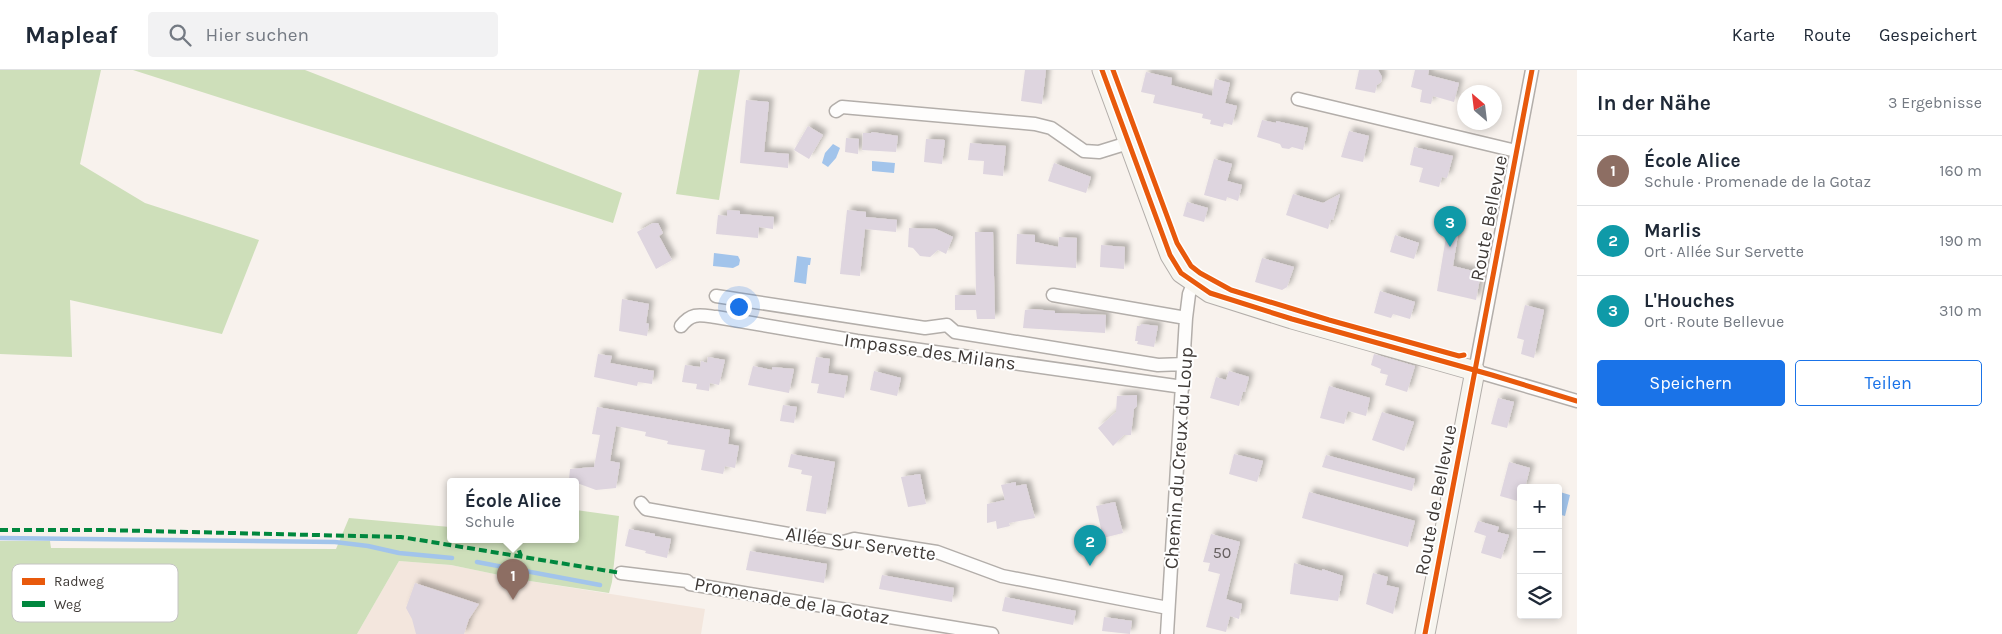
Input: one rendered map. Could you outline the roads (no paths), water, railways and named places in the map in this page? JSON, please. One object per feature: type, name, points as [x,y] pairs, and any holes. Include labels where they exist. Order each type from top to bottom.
[{"type":"street","points":[[1102,70],[1170,254],[1181,274],[1193,284],[1210,293],[1292,320],[1577,401]]},
{"type":"street","name":"Route Bellevue","points":[[1475,371],[1532,70]]},
{"type":"street","points":[[1298,100],[1516,150]]},
{"type":"street","points":[[836,111],[842,107],[1036,124],[1051,128],[1084,150],[1099,152],[1128,143]]},
{"type":"street","name":"Chemin du Creux du Loup","points":[[1167,634],[1186,318],[1189,294],[1193,284]]},
{"type":"street","points":[[1053,295],[1186,318]]},
{"type":"street","points":[[716,296],[926,328],[947,325],[955,332],[1158,365],[1184,364]]},
{"type":"street","name":"Impasse des Milans","points":[[681,326],[688,317],[695,315],[716,317],[867,343],[1183,387]]},
{"type":"street","name":"Route de Bellevue","points":[[1425,634],[1475,371]]},
{"type":"street","name":"Allée Sur Servette","points":[[641,503],[646,509],[840,543],[854,539],[937,552],[1002,576],[1168,608]]},
{"type":"street","name":"Promenade de la Gotaz","points":[[621,573],[687,581],[690,584],[992,634]]},
{"type":"water","points":[[833,144],[840,148],[836,158],[828,167],[822,163],[825,153]]},
{"type":"water","points":[[872,161],[895,163],[894,173],[872,171]]},
{"type":"water","points":[[714,253],[738,256],[740,260],[739,265],[733,268],[713,266]]},
{"type":"water","points":[[797,256],[811,258],[810,265],[808,265],[806,284],[794,282]]},
{"type":"water","points":[[1562,493],[1570,495],[1565,516],[1562,515]]},
{"type":"waterway","points":[[0,538],[335,542],[368,546],[399,553],[452,558]]},
{"type":"waterway","points":[[477,562],[600,585]]},
{"type":"place","name":"L'Houches","points":[[1450,247]]},
{"type":"place","name":"Marlis","points":[[1090,566]]},
{"type":"place","name":"École Alice","points":[[513,600]]}]
